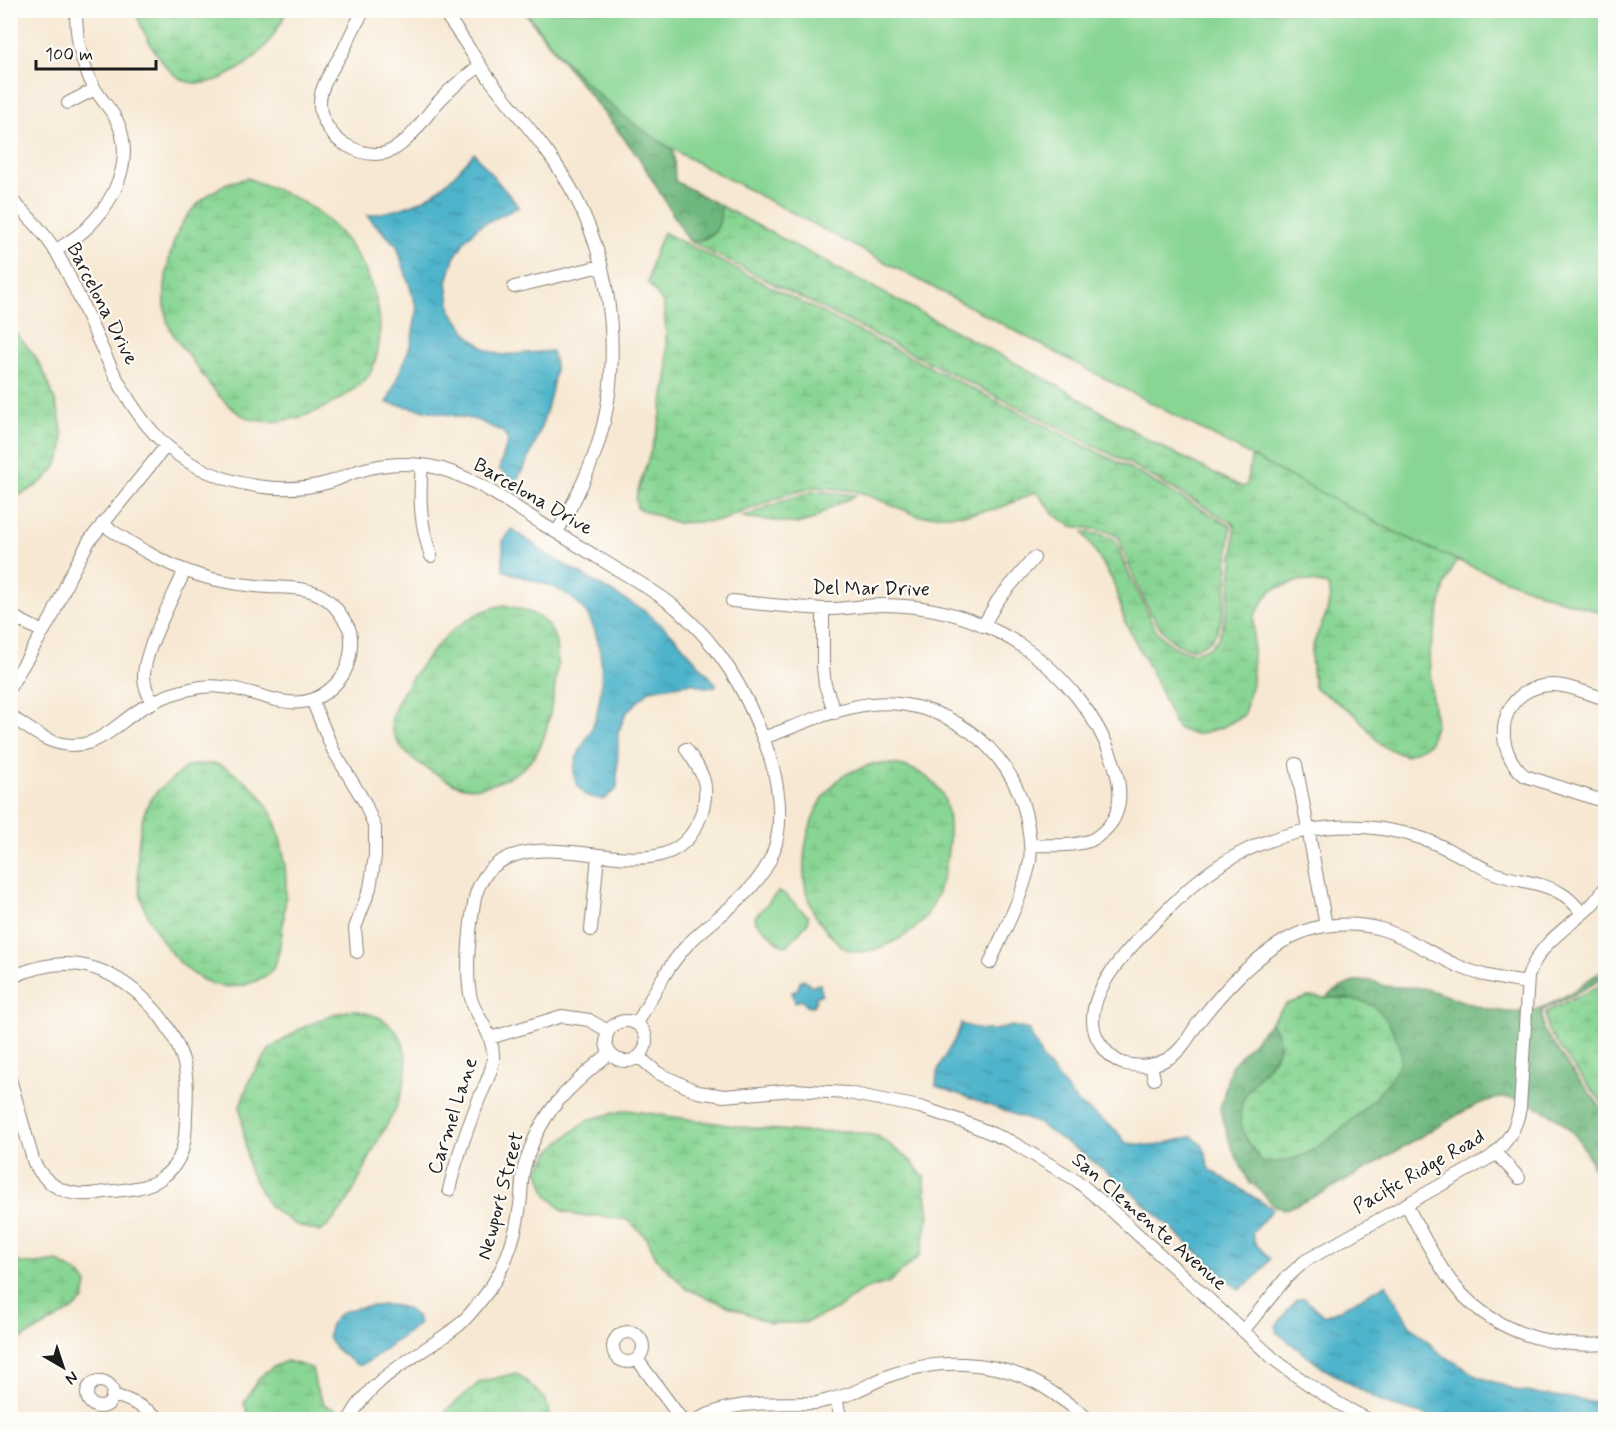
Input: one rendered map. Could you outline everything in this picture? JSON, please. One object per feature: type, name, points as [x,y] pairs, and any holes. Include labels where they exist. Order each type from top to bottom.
[{"type":"street","points":[[55,251],[82,232],[94,220],[117,186],[123,168],[125,150],[120,126],[95,89],[80,48],[76,31],[76,10]]},
{"type":"street","points":[[365,10],[357,20],[345,47],[323,84],[319,108],[322,119],[332,134],[356,152],[373,154],[387,152],[400,145],[442,97],[480,66]]},
{"type":"street","points":[[442,10],[480,66],[538,138],[558,168],[575,196],[588,225],[601,266],[608,302],[612,355],[609,390],[603,425],[590,467],[557,532]]},
{"type":"street","points":[[68,103],[95,89]]},
{"type":"street","name":"Barcelona Drive","points":[[10,199],[30,218],[55,251],[135,412],[166,446],[189,463],[242,484],[287,489],[331,482],[358,471],[382,466],[402,464],[432,466],[464,478],[642,584],[675,607],[716,649],[751,705],[763,738],[775,779],[778,835],[760,878],[741,899],[689,944],[667,969],[637,1024]]},
{"type":"street","points":[[514,288],[601,266]]},
{"type":"street","points":[[10,687],[43,632],[89,541],[166,446]]},
{"type":"street","points":[[422,465],[420,507],[424,535],[431,556]]},
{"type":"street","points":[[10,716],[51,741],[79,744],[105,737],[132,715],[176,693],[204,686],[250,691],[293,704],[322,696],[343,676],[351,644],[350,631],[329,600],[304,588],[228,582],[185,570],[137,548],[102,524]]},
{"type":"street","points":[[983,626],[998,600],[1034,558]]},
{"type":"street","points":[[152,703],[144,675],[147,656],[185,570]]},
{"type":"street","name":"Del Mar Drive","points":[[732,601],[823,609],[880,605],[938,610],[1000,633],[1040,660],[1077,697],[1100,730],[1118,777],[1121,795],[1119,810],[1113,822],[1091,841],[1071,845],[1030,845]]},
{"type":"street","points":[[823,609],[825,685],[835,713]]},
{"type":"street","points":[[10,615],[43,632]]},
{"type":"street","points":[[1605,699],[1563,686],[1537,687],[1516,701],[1509,711],[1503,735],[1509,758],[1525,776],[1605,802]]},
{"type":"street","points":[[312,700],[333,750],[365,803],[375,828],[375,856],[370,888],[355,928],[357,952]]},
{"type":"street","points":[[763,738],[835,713],[870,704],[892,704],[915,706],[961,724],[999,757],[1014,782],[1024,806],[1030,833],[1030,860],[1021,892],[990,963]]},
{"type":"street","name":"Carmel Lane","points":[[449,1190],[456,1160],[493,1061],[488,1030],[473,1003],[469,989],[468,966],[475,896],[482,882],[491,868],[514,854],[536,849],[645,859],[672,852],[684,843],[696,828],[706,798],[706,783],[700,768],[686,749]]},
{"type":"street","points":[[1296,764],[1326,926]]},
{"type":"street","points":[[1527,983],[1484,976],[1456,965],[1402,936],[1375,927],[1360,924],[1326,926],[1306,930],[1275,946],[1225,990],[1171,1057],[1151,1065],[1140,1066],[1119,1062],[1098,1040],[1092,1024],[1093,1008],[1099,992],[1127,952],[1197,881],[1239,853],[1287,834],[1350,826],[1392,830],[1419,837],[1438,844],[1499,875],[1550,888],[1563,894],[1582,913]]},
{"type":"street","points":[[591,930],[598,855]]},
{"type":"street","name":"Pacific Ridge Road","points":[[1243,1331],[1286,1278],[1305,1261],[1491,1157],[1511,1136],[1518,1116],[1527,983],[1531,968],[1543,948],[1594,904],[1605,886]]},
{"type":"street","points":[[10,978],[32,968],[60,964],[84,966],[114,976],[156,1010],[171,1031],[183,1062],[187,1081],[184,1149],[177,1162],[160,1179],[150,1184],[82,1196],[62,1191],[45,1179],[34,1163],[10,1079]]},
{"type":"street","points":[[490,1038],[562,1016],[589,1020],[608,1031]]},
{"type":"street","points":[[624,1021],[637,1024],[646,1038],[644,1051],[639,1057],[621,1061],[610,1053],[606,1045],[608,1031],[624,1021]]},
{"type":"street","name":"Newport Street","points":[[349,1419],[357,1404],[385,1377],[459,1324],[488,1291],[500,1273],[516,1229],[524,1171],[530,1149],[547,1114],[564,1094],[610,1053]]},
{"type":"street","name":"San Clemente Avenue","points":[[639,1057],[658,1073],[698,1092],[724,1096],[794,1090],[848,1093],[921,1107],[1010,1141],[1076,1180],[1302,1382],[1333,1401],[1370,1419]]},
{"type":"street","points":[[1151,1065],[1154,1079]]},
{"type":"street","points":[[1496,1153],[1519,1178]]},
{"type":"street","points":[[1406,1204],[1449,1279],[1465,1298],[1492,1319],[1525,1335],[1557,1343],[1605,1344]]},
{"type":"street","points":[[637,1359],[682,1419]]},
{"type":"street","points":[[696,1419],[737,1404],[817,1403],[851,1393],[906,1370],[944,1364],[970,1364],[1004,1371],[1031,1380],[1090,1419]]},
{"type":"street","points":[[112,1395],[146,1408],[161,1419]]},
{"type":"street","points":[[836,1398],[841,1419]]},
{"type":"green space","points":[[137,10],[287,11],[270,41],[254,58],[222,78],[198,83],[176,76],[164,64],[143,30],[136,14]]},
{"type":"green space","points":[[523,11],[552,11],[667,118],[674,157],[675,181],[721,206],[718,230],[698,241],[689,241],[638,156]]},
{"type":"green space","points":[[526,11],[1605,11],[1605,614],[1498,577],[1395,532],[681,154],[636,125],[595,92],[559,54]]},
{"type":"green space","points":[[247,178],[309,206],[340,233],[361,262],[375,296],[379,314],[378,350],[374,366],[367,378],[349,393],[327,406],[290,420],[251,419],[236,411],[209,384],[176,339],[167,317],[165,288],[167,273],[174,243],[185,219],[197,205],[217,189],[228,183]]},
{"type":"green space","points":[[721,206],[1064,389],[1150,441],[1242,487],[1247,485],[1254,440],[1460,553],[1445,585],[1429,656],[1436,723],[1429,744],[1405,756],[1382,746],[1355,714],[1314,687],[1312,649],[1329,603],[1328,585],[1302,580],[1271,590],[1254,616],[1252,683],[1244,715],[1223,727],[1195,735],[1177,728],[1125,622],[1113,581],[1083,532],[1105,535],[1117,541],[1125,565],[1156,630],[1175,647],[1193,652],[1212,645],[1222,628],[1231,583],[1234,524],[1130,464],[691,242],[706,238],[715,232],[720,221]]},
{"type":"green space","points":[[663,232],[1129,468],[1231,526],[1225,602],[1216,633],[1210,641],[1201,646],[1187,648],[1174,642],[1152,615],[1123,551],[1120,538],[1106,531],[1071,526],[1054,514],[1036,492],[1000,508],[969,514],[919,516],[857,491],[815,487],[789,494],[720,521],[677,523],[637,508],[636,497],[659,425],[668,372],[664,304],[648,283],[652,261]]},
{"type":"green space","points":[[10,327],[34,355],[45,375],[59,415],[63,441],[60,460],[50,475],[27,491],[11,498]]},
{"type":"green space","points":[[815,491],[857,495],[833,506],[814,519],[797,524],[743,517],[790,498]]},
{"type":"green space","points":[[504,605],[526,611],[545,622],[549,627],[557,649],[554,691],[544,737],[537,752],[527,765],[510,777],[490,785],[469,788],[449,781],[407,754],[394,736],[392,718],[404,690],[425,660],[447,635],[478,614]]},
{"type":"green space","points":[[217,764],[233,772],[260,796],[274,819],[284,857],[286,893],[278,956],[270,972],[245,985],[226,986],[208,982],[192,973],[177,960],[154,927],[145,909],[139,886],[140,829],[147,806],[161,788],[187,767]]},
{"type":"green space","points":[[872,764],[893,764],[905,767],[918,772],[940,790],[947,810],[949,844],[942,882],[928,914],[919,925],[905,936],[885,946],[858,952],[842,947],[816,916],[806,890],[804,855],[813,818],[831,787],[846,774]]},
{"type":"green space","points":[[778,892],[783,893],[808,916],[808,922],[787,946],[782,945],[756,922],[755,917]]},
{"type":"green space","points":[[1605,968],[1605,975],[1595,983],[1542,1012],[1543,1029],[1568,1066],[1605,1112],[1605,1191],[1582,1145],[1564,1124],[1536,1106],[1504,1098],[1486,1101],[1470,1108],[1341,1183],[1283,1210],[1274,1206],[1254,1184],[1250,1184],[1231,1146],[1220,1109],[1231,1066],[1271,1022],[1279,1038],[1278,1051],[1263,1072],[1243,1130],[1248,1142],[1263,1163],[1305,1155],[1360,1112],[1391,1078],[1347,998],[1326,998],[1336,990],[1353,982],[1366,980],[1385,986],[1427,989],[1491,1009],[1530,1011],[1550,1004]]},
{"type":"green space","points":[[1605,980],[1605,1106],[1571,1064],[1547,1029],[1546,1012],[1597,987]]},
{"type":"green space","points":[[1309,997],[1354,1000],[1370,1004],[1380,1012],[1392,1030],[1401,1056],[1389,1081],[1344,1127],[1314,1149],[1298,1157],[1263,1163],[1249,1144],[1243,1131],[1240,1115],[1243,1101],[1249,1089],[1273,1060],[1278,1050],[1279,1039],[1271,1022],[1286,1004]]},
{"type":"green space","points":[[354,1010],[380,1018],[398,1035],[406,1056],[405,1080],[396,1109],[352,1194],[338,1215],[320,1232],[294,1224],[269,1206],[249,1170],[240,1106],[250,1078],[270,1049],[300,1029],[333,1014]]},
{"type":"green space","points":[[627,1110],[742,1127],[803,1132],[848,1131],[878,1136],[910,1160],[924,1177],[929,1216],[920,1255],[890,1282],[863,1290],[837,1309],[805,1323],[770,1323],[687,1289],[657,1259],[647,1238],[628,1220],[580,1216],[563,1211],[547,1195],[538,1169],[554,1147],[587,1120]]},
{"type":"green space","points":[[11,1258],[27,1264],[57,1261],[79,1274],[87,1284],[84,1300],[71,1311],[11,1345]]},
{"type":"green space","points":[[287,1361],[312,1368],[316,1388],[325,1405],[356,1419],[249,1419],[244,1403],[256,1382],[265,1372]]},
{"type":"green space","points":[[516,1373],[544,1398],[551,1419],[433,1419],[480,1382]]},
{"type":"water","points":[[474,153],[519,207],[479,226],[466,239],[454,258],[447,282],[451,311],[469,336],[487,350],[501,355],[552,351],[555,365],[550,397],[541,428],[522,472],[515,482],[499,469],[508,441],[503,432],[477,420],[387,403],[411,344],[417,309],[397,246],[367,216],[405,207],[433,194]]},
{"type":"water","points":[[512,529],[551,557],[645,611],[674,636],[717,685],[703,687],[692,683],[650,690],[626,713],[618,733],[617,789],[603,800],[585,795],[574,777],[576,759],[597,713],[601,677],[598,641],[584,610],[572,598],[556,589],[503,570],[503,540]]},
{"type":"water","points":[[804,979],[812,986],[820,984],[822,994],[815,997],[813,1006],[808,1007],[801,1000],[795,1002],[792,992],[797,990],[801,980]]},
{"type":"water","points":[[961,1024],[981,1030],[1012,1026],[1029,1030],[1042,1058],[1076,1101],[1116,1130],[1126,1143],[1156,1146],[1192,1136],[1203,1146],[1210,1170],[1273,1209],[1252,1233],[1255,1243],[1270,1259],[1260,1273],[1239,1290],[1127,1188],[1086,1156],[1037,1123],[936,1086],[942,1060],[955,1040]]},
{"type":"water","points":[[1386,1284],[1409,1324],[1441,1354],[1479,1377],[1519,1391],[1597,1402],[1602,1406],[1604,1413],[1566,1420],[1440,1419],[1386,1404],[1323,1368],[1276,1332],[1276,1326],[1296,1300],[1304,1298],[1324,1316]]},
{"type":"water","points":[[383,1305],[405,1308],[417,1318],[419,1324],[369,1361],[357,1365],[340,1353],[330,1341],[328,1334],[332,1323],[337,1316],[350,1309]]}]
